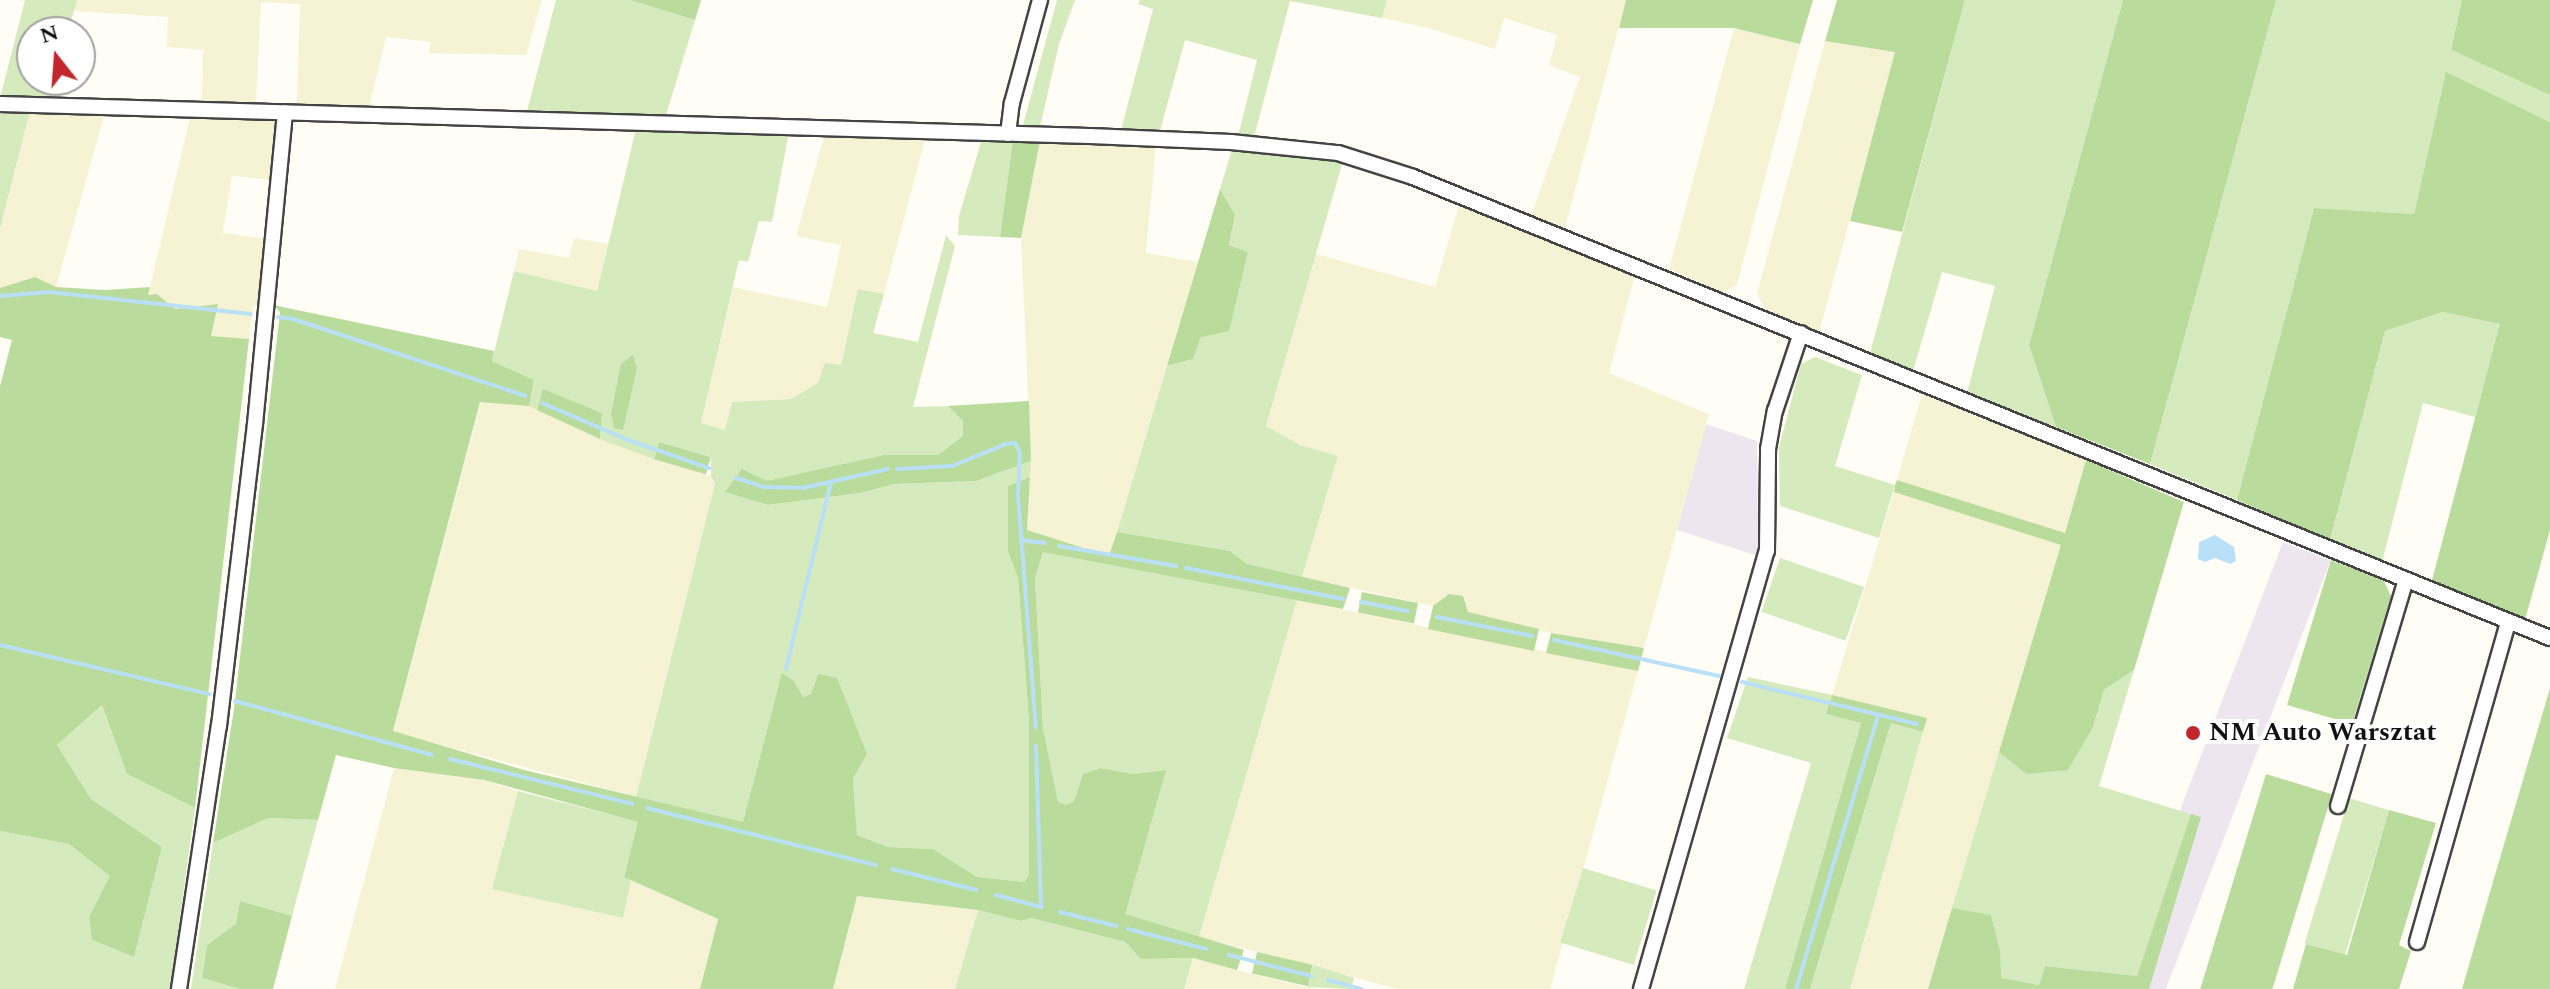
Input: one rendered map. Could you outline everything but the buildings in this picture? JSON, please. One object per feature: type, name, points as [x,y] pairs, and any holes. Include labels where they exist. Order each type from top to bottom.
[{"type":"street","points":[[1008,134],[1012,103],[1040,0]]},
{"type":"street","points":[[0,104],[1231,142],[1338,153],[1413,177],[2550,638]]},
{"type":"street","points":[[179,989],[221,710],[255,424],[285,112]]},
{"type":"street","points":[[1641,989],[1767,551],[1768,449],[1775,411],[1801,333]]},
{"type":"street","points":[[2338,806],[2406,580]]},
{"type":"street","points":[[2417,942],[2508,622]]},
{"type":"shaded area","points":[[77,0],[542,0],[526,55],[429,53],[431,42],[386,37],[369,107],[297,104],[300,4],[261,2],[256,102],[202,101],[203,50],[167,47],[168,17],[74,11]]},
{"type":"shaded area","points":[[1387,0],[1626,0],[1564,231],[1530,219],[1580,77],[1549,65],[1557,35],[1504,18],[1495,49],[1428,28],[1382,18]]},
{"type":"shaded area","points":[[1734,28],[1800,44],[1737,285],[1723,292],[1669,269]]},
{"type":"shaded area","points":[[1825,41],[1896,52],[1819,332],[1765,309],[1757,294]]},
{"type":"shaded area","points":[[29,114],[104,116],[56,287],[35,277],[0,288],[0,229]]},
{"type":"shaded area","points":[[279,117],[273,180],[232,176],[223,233],[267,239],[261,304],[253,306],[249,339],[210,336],[217,304],[175,309],[157,294],[148,295],[190,118]]},
{"type":"shaded area","points":[[825,133],[926,136],[884,294],[858,289],[841,365],[818,383],[791,399],[732,402],[725,430],[701,423],[733,287],[827,307],[841,245],[796,236]]},
{"type":"shaded area","points":[[1040,141],[1156,146],[1146,253],[1198,262],[1110,556],[1027,530],[1031,461],[1021,238]]},
{"type":"shaded area","points":[[1460,202],[1635,275],[1609,373],[1709,414],[1644,648],[1551,633],[1467,612],[1449,594],[1433,606],[1302,577],[1338,456],[1300,445],[1266,426],[1316,254],[1435,287]]},
{"type":"shaded area","points":[[574,238],[608,244],[597,291],[514,271],[519,249],[569,258]]},
{"type":"shaded area","points":[[1922,394],[2086,460],[2065,533],[1897,480]]},
{"type":"shaded area","points":[[481,402],[529,406],[610,443],[711,476],[715,484],[636,797],[393,732]]},
{"type":"shaded area","points":[[1706,424],[1757,441],[1758,556],[1677,530]]},
{"type":"shaded area","points":[[1894,492],[2062,545],[1928,989],[1850,989],[1927,718],[1832,695]]},
{"type":"shaded area","points":[[2283,542],[2331,560],[2166,989],[2144,989],[2116,978]]},
{"type":"shaded area","points":[[1297,600],[1638,671],[1550,989],[1398,989],[1199,937]]},
{"type":"shaded area","points":[[394,768],[484,780],[518,791],[493,889],[622,918],[631,880],[718,919],[700,989],[335,989]]},
{"type":"shaded area","points":[[857,896],[978,910],[955,989],[833,989]]},
{"type":"shaded area","points":[[1193,958],[1280,981],[1316,989],[1184,989]]},
{"type":"green space","points":[[25,0],[77,0],[72,16],[21,16]]},
{"type":"green space","points":[[556,0],[630,0],[695,20],[666,115],[527,111]]},
{"type":"green space","points":[[630,0],[701,0],[695,20]]},
{"type":"green space","points":[[1057,0],[1075,0],[1059,44],[1040,127],[1023,125]]},
{"type":"green space","points":[[1140,0],[1387,0],[1382,18],[1290,1],[1254,137],[1238,136],[1257,60],[1185,40],[1160,131],[1121,130],[1153,9],[1138,4]]},
{"type":"green space","points":[[1626,0],[1813,0],[1800,44],[1734,28],[1619,28]]},
{"type":"green space","points":[[1837,0],[1965,0],[1902,232],[1850,221],[1895,52],[1825,41]]},
{"type":"green space","points":[[1965,0],[2123,0],[2029,345],[2056,427],[1967,393],[1995,286],[1942,272],[1913,371],[1869,357]]},
{"type":"green space","points":[[2123,0],[2276,0],[2150,464],[2056,427],[2029,345]]},
{"type":"green space","points":[[2276,0],[2462,0],[2451,50],[2550,95],[2550,122],[2446,73],[2414,214],[2314,208],[2237,500],[2150,464]]},
{"type":"green space","points":[[2462,0],[2550,0],[2550,95],[2451,50]]},
{"type":"green space","points":[[16,35],[16,96],[51,96],[50,100],[0,98]]},
{"type":"green space","points":[[2446,72],[2550,122],[2550,530],[2525,620],[2432,580],[2500,324],[2443,312],[2385,331],[2330,540],[2237,500],[2314,208],[2414,214]]},
{"type":"green space","points":[[0,113],[29,114],[0,229]]},
{"type":"green space","points":[[636,129],[789,132],[772,222],[759,221],[748,262],[739,260],[701,423],[725,430],[732,402],[791,399],[818,383],[825,363],[841,365],[858,289],[884,294],[873,333],[918,342],[946,235],[955,246],[913,407],[948,406],[963,421],[963,436],[938,455],[884,455],[726,492],[768,505],[860,493],[894,484],[976,481],[1031,461],[1030,477],[1008,486],[1008,552],[1018,578],[1029,721],[1029,875],[1024,882],[977,877],[933,849],[888,847],[857,835],[853,778],[818,674],[811,694],[803,697],[794,681],[782,674],[743,823],[636,797],[715,484],[711,476],[711,457],[659,442],[654,459],[600,439],[602,413],[543,390],[537,410],[529,406],[534,380],[492,361],[514,271],[597,291]]},
{"type":"green space","points":[[982,139],[1013,140],[1000,237],[958,235],[959,216]]},
{"type":"green space","points":[[1013,140],[1040,141],[1021,238],[1000,237]]},
{"type":"green space","points":[[1232,149],[1302,154],[1343,161],[1266,426],[1300,445],[1338,456],[1302,577],[1247,564],[1230,551],[1117,532],[1167,366],[1193,359],[1201,337],[1248,252],[1229,245],[1235,215],[1220,189]]},
{"type":"green space","points":[[1220,189],[1235,215],[1229,245],[1248,252],[1229,331],[1201,337],[1193,359],[1167,366]]},
{"type":"green space","points":[[35,277],[56,287],[105,290],[150,287],[148,295],[157,294],[175,309],[218,304],[211,336],[249,339],[195,808],[127,774],[102,705],[57,745],[91,799],[162,847],[134,957],[92,940],[89,917],[110,876],[69,844],[0,831],[0,386],[12,340],[0,337],[0,288]]},
{"type":"green space","points":[[273,305],[494,351],[492,361],[534,380],[529,406],[480,402],[393,731],[524,770],[743,822],[782,673],[794,681],[803,697],[811,694],[818,674],[837,678],[867,754],[853,778],[857,835],[888,847],[933,849],[977,877],[1024,882],[1029,875],[1029,721],[1018,578],[1008,552],[1008,486],[1030,477],[1027,530],[1109,556],[1117,532],[1230,551],[1247,564],[1350,588],[1343,609],[1043,552],[1035,578],[1043,728],[1058,802],[1066,805],[1074,801],[1083,774],[1101,768],[1133,774],[1166,770],[1125,914],[1244,950],[1237,970],[1193,958],[1141,959],[1125,942],[1031,918],[1021,921],[978,910],[857,896],[833,989],[700,989],[718,919],[624,877],[638,822],[484,780],[394,768],[336,755],[318,820],[268,818],[213,843],[234,709],[280,312]]},
{"type":"green space","points":[[2443,312],[2501,324],[2475,417],[2423,403],[2382,562],[2330,540],[2385,331]]},
{"type":"green space","points":[[633,355],[637,368],[623,430],[614,428],[611,414],[621,364]]},
{"type":"green space","points":[[1815,357],[1862,375],[1835,466],[1895,485],[1879,538],[1780,506],[1779,447],[1801,364]]},
{"type":"green space","points":[[543,389],[602,413],[600,439],[537,410]]},
{"type":"green space","points":[[1029,401],[1031,461],[976,481],[894,484],[860,493],[768,505],[725,492],[742,469],[767,481],[884,455],[938,455],[963,436],[963,421],[948,406]]},
{"type":"green space","points":[[659,442],[711,457],[706,474],[654,459]]},
{"type":"green space","points":[[2086,460],[2184,502],[2134,670],[2104,690],[2093,727],[2068,770],[2026,774],[1999,752],[2061,545],[1894,492],[1895,485],[1897,480],[2065,533]]},
{"type":"green space","points":[[1043,551],[1297,600],[1199,937],[1124,914],[1165,770],[1133,774],[1101,768],[1083,775],[1074,801],[1066,806],[1058,803],[1043,728],[1035,578]]},
{"type":"green space","points":[[1780,558],[1864,587],[1846,641],[1761,612]]},
{"type":"green space","points":[[2331,560],[2384,581],[2391,596],[2352,724],[2287,705]]},
{"type":"green space","points":[[1362,592],[1418,603],[1414,623],[1358,613]]},
{"type":"green space","points":[[1449,594],[1463,596],[1468,612],[1539,629],[1534,651],[1428,629],[1433,606]]},
{"type":"green space","points":[[1551,633],[1644,648],[1638,671],[1546,653]]},
{"type":"green space","points":[[2134,670],[2099,786],[2191,814],[2137,976],[2045,966],[2039,985],[2000,978],[2000,950],[1991,916],[1952,908],[1999,752],[2026,774],[2093,727],[2104,690]]},
{"type":"green space","points":[[1748,677],[1832,695],[1827,714],[1861,723],[1785,989],[1744,989],[1811,763],[1727,738]]},
{"type":"green space","points":[[2550,688],[2550,989],[2462,989],[2490,892]]},
{"type":"green space","points":[[1832,695],[1927,718],[1923,732],[1891,723],[1810,989],[1785,989],[1861,723],[1826,714]]},
{"type":"green space","points":[[102,705],[127,774],[195,808],[170,989],[0,989],[0,831],[69,844],[111,876],[89,917],[92,940],[134,957],[162,847],[91,799],[57,745]]},
{"type":"green space","points":[[1891,723],[1923,732],[1850,989],[1810,989]]},
{"type":"green space","points":[[2266,774],[2332,794],[2272,989],[2200,989]]},
{"type":"green space","points":[[518,791],[639,822],[624,876],[631,880],[623,918],[492,889]]},
{"type":"green space","points":[[2349,798],[2389,810],[2345,956],[2305,943]]},
{"type":"green space","points":[[2389,810],[2436,823],[2399,945],[2411,951],[2399,989],[2293,989],[2306,944],[2347,955]]},
{"type":"green space","points":[[2191,814],[2201,817],[2149,989],[1928,989],[1952,908],[1991,915],[2000,950],[2001,978],[2039,985],[2045,966],[2137,976]]},
{"type":"green space","points":[[268,818],[318,820],[292,916],[240,901],[237,924],[207,945],[202,978],[240,989],[191,989],[213,843]]},
{"type":"green space","points":[[1583,868],[1657,891],[1634,965],[1560,943]]},
{"type":"green space","points":[[240,901],[292,916],[273,989],[240,989],[202,978],[207,945],[236,924]]},
{"type":"green space","points":[[978,910],[1021,921],[1031,918],[1125,942],[1141,959],[1193,958],[1184,989],[955,989]]},
{"type":"green space","points":[[1257,952],[1313,965],[1308,986],[1252,973]]},
{"type":"green space","points":[[1313,965],[1354,978],[1351,989],[1307,987]]},
{"type":"water","points":[[2215,535],[2234,547],[2236,561],[2230,564],[2215,558],[2205,562],[2198,559],[2199,542]]},
{"type":"waterway","points":[[0,296],[49,292],[251,314]]},
{"type":"waterway","points":[[278,317],[293,319],[526,396]]},
{"type":"waterway","points":[[542,403],[628,440],[709,468]]},
{"type":"waterway","points":[[897,469],[952,466],[1015,443],[1020,453],[1018,495],[1036,727]]},
{"type":"waterway","points":[[736,478],[764,487],[803,488],[888,469]]},
{"type":"waterway","points":[[786,669],[831,481]]},
{"type":"waterway","points":[[1021,540],[1045,543]]},
{"type":"waterway","points":[[1059,546],[1176,566]]},
{"type":"waterway","points":[[1186,568],[1343,599]]},
{"type":"waterway","points":[[1361,602],[1407,611]]},
{"type":"waterway","points":[[1437,617],[1532,636]]},
{"type":"waterway","points":[[1554,640],[1719,676]]},
{"type":"waterway","points":[[0,645],[209,694]]},
{"type":"waterway","points":[[1742,682],[1917,724]]},
{"type":"waterway","points":[[235,701],[432,755]]},
{"type":"waterway","points":[[1796,989],[1878,715]]},
{"type":"waterway","points":[[996,895],[1041,907],[1036,746]]},
{"type":"waterway","points":[[450,759],[633,804]]},
{"type":"waterway","points":[[647,808],[876,865]]},
{"type":"waterway","points":[[892,869],[976,890]]},
{"type":"waterway","points":[[1060,912],[1116,926]]},
{"type":"waterway","points":[[1128,929],[1206,949]]},
{"type":"waterway","points":[[1229,955],[1311,976]]},
{"type":"waterway","points":[[1328,980],[1362,989]]},
{"type":"place","name":"NM Auto Warsztat","points":[[2193,733]]}]
